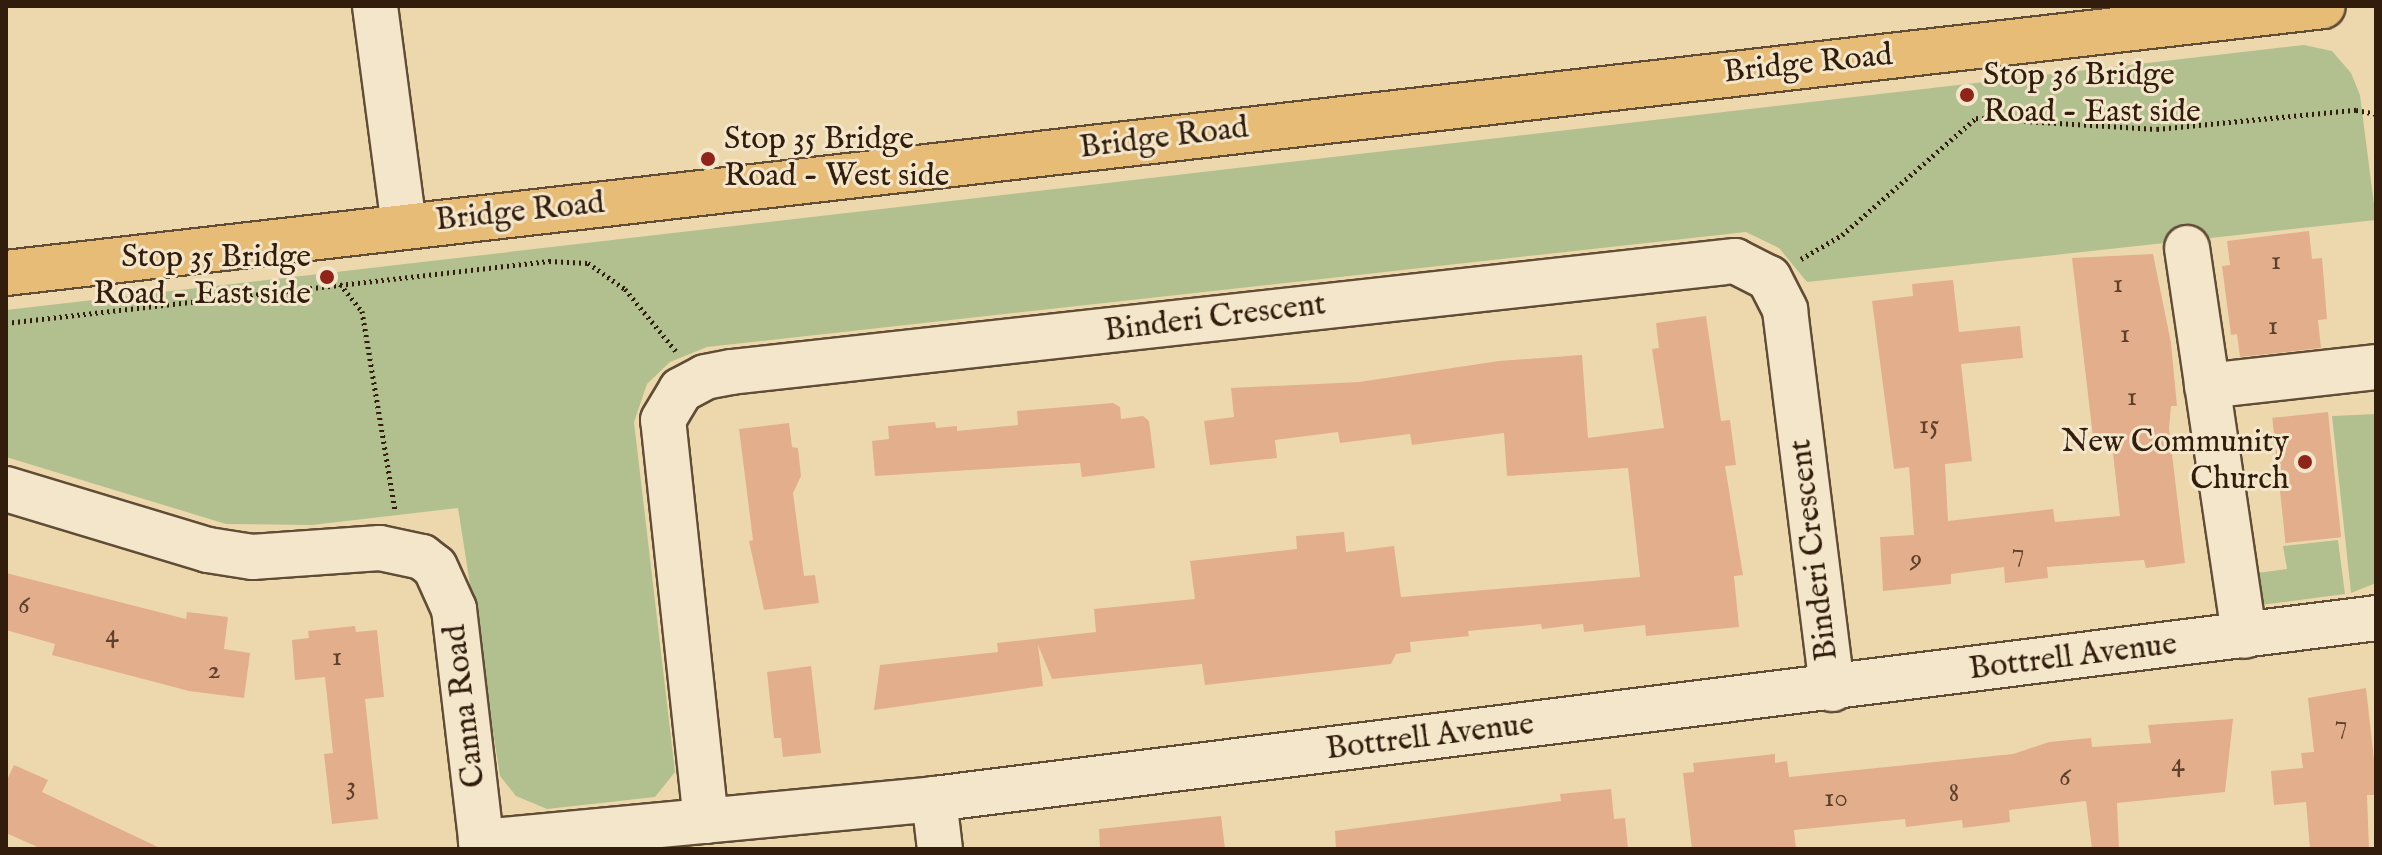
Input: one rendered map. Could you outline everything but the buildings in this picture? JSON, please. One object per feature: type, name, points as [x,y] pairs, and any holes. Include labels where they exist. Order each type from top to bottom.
[{"type":"main road","name":"Bridge Road","points":[[6,273],[2167,15],[2323,6]]},
{"type":"street","points":[[375,6],[404,225]]},
{"type":"street","points":[[2187,248],[2244,636]]},
{"type":"street","name":"Binderi Crescent","points":[[698,380],[1715,260],[1735,261],[1769,278],[1785,310],[1832,689]]},
{"type":"street","points":[[2207,386],[2376,367]]},
{"type":"street","points":[[698,380],[667,409],[663,447],[706,821]]},
{"type":"street","points":[[6,489],[208,550],[252,557],[353,547],[418,559]]},
{"type":"street","name":"Canna Road","points":[[418,559],[454,609],[482,846]]},
{"type":"street","name":"Bottrell Avenue","points":[[482,846],[934,799],[1832,689],[2376,618]]},
{"type":"street","points":[[934,799],[940,849]]},
{"type":"path","points":[[1769,278],[1842,235],[1976,118],[2157,129],[2356,110],[2376,114]]},
{"type":"path","points":[[6,323],[549,261],[588,263],[625,289],[698,380]]},
{"type":"path","points":[[340,284],[362,311],[418,559]]},
{"type":"green space","points":[[2304,45],[2332,51],[2351,73],[2360,95],[2376,220],[1807,282],[1779,248],[1746,232],[707,347],[670,362],[647,384],[634,422],[675,772],[655,797],[547,809],[516,796],[500,776],[458,508],[312,525],[226,524],[6,457],[6,310]]},
{"type":"green space","points":[[2376,414],[2376,583],[2351,593],[2332,416]]},
{"type":"green space","points":[[2338,540],[2345,594],[2260,605],[2257,573],[2287,569],[2283,546]]},
{"type":"place","name":"Stop 36 Bridge Road - East side","points":[[1967,95]]},
{"type":"place","name":"Stop 35 Bridge Road - West side","points":[[708,159]]},
{"type":"place","name":"Stop 35 Bridge Road - East side","points":[[327,277]]},
{"type":"place","name":"New Community Church","points":[[2305,462]]}]
